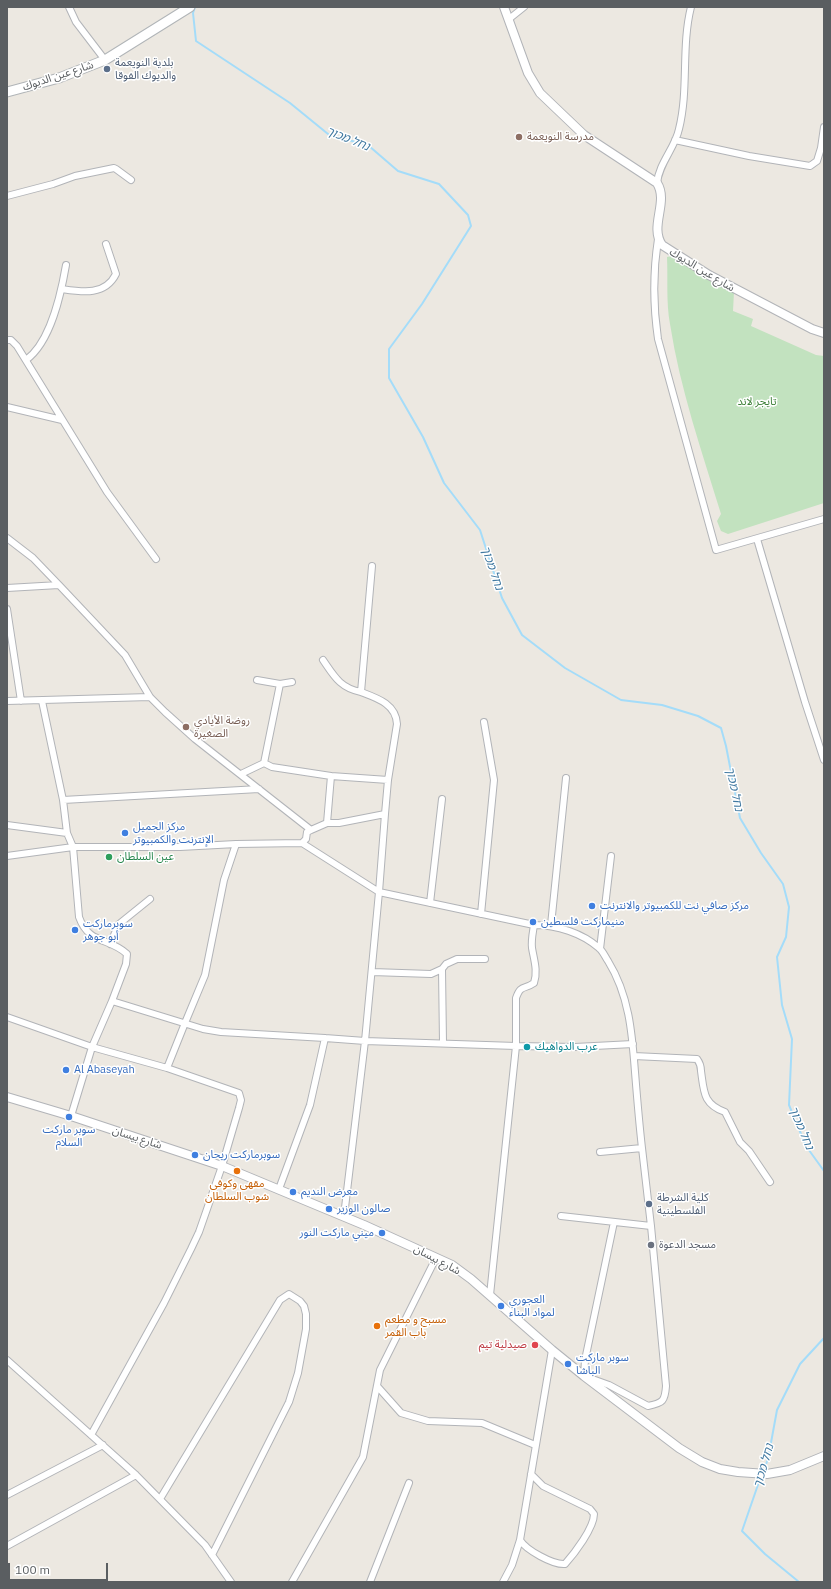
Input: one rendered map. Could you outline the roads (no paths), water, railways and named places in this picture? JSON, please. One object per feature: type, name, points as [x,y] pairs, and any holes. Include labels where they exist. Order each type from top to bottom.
[{"type":"main road","name":"شارع عين الديوك","points":[[7,92],[80,71],[105,60],[190,7]]},
{"type":"street","points":[[69,7],[76,22],[105,60]]},
{"type":"street","points":[[504,7],[528,73],[547,102],[584,135],[657,183],[661,191],[655,260],[654,310],[658,339],[716,550],[824,519]]},
{"type":"street","points":[[509,19],[524,7]]},
{"type":"street","points":[[657,183],[660,170],[679,131],[686,79],[687,32],[691,7]]},
{"type":"street","points":[[675,140],[749,156],[810,166],[817,161],[821,148],[824,127]]},
{"type":"street","points":[[7,196],[58,183],[75,176],[114,168],[131,180]]},
{"type":"street","name":"شارع عين الديوك","points":[[658,239],[662,245],[709,275],[812,329],[824,333]]},
{"type":"street","points":[[62,289],[84,292],[92,291],[106,287],[110,283],[116,274],[106,244]]},
{"type":"street","points":[[26,360],[32,356],[53,318],[62,289],[66,265]]},
{"type":"street","points":[[7,340],[11,340],[17,346],[107,492],[156,559]]},
{"type":"street","points":[[7,407],[62,420]]},
{"type":"street","points":[[7,538],[33,558],[125,656],[150,697],[181,726],[259,790],[311,830]]},
{"type":"street","points":[[757,539],[805,702],[824,760]]},
{"type":"street","points":[[360,692],[372,566]]},
{"type":"street","points":[[7,588],[58,585]]},
{"type":"street","points":[[7,610],[21,702]]},
{"type":"street","points":[[323,660],[336,679],[343,685],[352,690],[373,697],[389,706],[394,710],[397,717],[388,780],[365,1041],[344,1216]]},
{"type":"street","points":[[258,680],[280,684],[292,682]]},
{"type":"street","points":[[264,763],[280,684]]},
{"type":"street","points":[[7,701],[21,702],[150,697]]},
{"type":"street","points":[[42,701],[63,800],[67,833],[73,846],[79,917],[81,924],[90,935],[127,954],[126,964],[112,1001],[92,1046],[71,1116]]},
{"type":"street","points":[[481,914],[494,780],[484,722]]},
{"type":"street","points":[[264,763],[272,767],[331,776],[388,780]]},
{"type":"street","points":[[241,774],[264,763]]},
{"type":"street","points":[[327,824],[331,776]]},
{"type":"street","points":[[551,925],[566,778]]},
{"type":"street","points":[[63,800],[259,790]]},
{"type":"street","points":[[430,903],[442,799]]},
{"type":"street","points":[[302,843],[306,838],[307,832],[327,824],[385,814]]},
{"type":"street","points":[[7,825],[67,833]]},
{"type":"street","points":[[7,856],[73,846],[180,847],[302,843],[379,892],[534,925],[551,925],[580,936],[600,949],[612,968],[622,989],[628,1008],[633,1044],[642,1148],[661,1322],[666,1386],[666,1396],[661,1403],[648,1406],[608,1385],[584,1376],[585,1360],[614,1222]]},
{"type":"street","points":[[167,1068],[206,975],[224,880],[236,844]]},
{"type":"street","points":[[600,949],[611,856]]},
{"type":"street","points":[[110,944],[120,924],[150,899]]},
{"type":"street","points":[[490,1295],[516,1046],[516,998],[522,987],[534,983],[535,979],[535,955],[532,942],[534,925]]},
{"type":"street","points":[[372,972],[431,974],[457,959],[485,959]]},
{"type":"street","points":[[442,969],[443,1043]]},
{"type":"street","points":[[112,1001],[203,1029],[236,1034],[365,1041],[516,1046],[575,1047],[633,1044]]},
{"type":"street","points":[[7,1017],[92,1046],[167,1068],[239,1093],[241,1096],[240,1108],[199,1232],[164,1303],[91,1435]]},
{"type":"street","points":[[279,1189],[310,1105],[325,1038]]},
{"type":"street","points":[[634,1056],[697,1059],[700,1065],[707,1100],[716,1109],[725,1112],[740,1142],[750,1151],[770,1182]]},
{"type":"street","name":"شارع بيسان","points":[[7,1097],[71,1116],[222,1166],[344,1216],[452,1265],[471,1279],[584,1376],[687,1453],[702,1462],[720,1469],[767,1474],[790,1470],[824,1456]]},
{"type":"street","points":[[600,1152],[642,1148]]},
{"type":"street","points":[[561,1216],[651,1226]]},
{"type":"street","points":[[292,1582],[362,1457],[380,1370],[436,1258]]},
{"type":"street","points":[[160,1499],[280,1300],[289,1294],[295,1297],[304,1306],[306,1320],[298,1373],[289,1402],[212,1555]]},
{"type":"street","points":[[503,1582],[512,1565],[520,1540],[552,1350]]},
{"type":"street","points":[[7,1360],[136,1475],[205,1545],[230,1582]]},
{"type":"street","points":[[377,1386],[401,1413],[428,1421],[482,1423],[536,1445]]},
{"type":"street","points":[[7,1495],[103,1445]]},
{"type":"street","points":[[520,1540],[523,1545],[538,1554],[556,1563],[565,1564],[594,1521],[594,1514],[590,1509],[543,1486],[531,1474]]},
{"type":"street","points":[[7,1546],[136,1475]]},
{"type":"street","points":[[370,1582],[409,1483]]},
{"type":"waterway","name":"נחל מכוך","points":[[195,7],[193,13],[196,41],[290,103],[328,134],[369,146],[398,171],[439,184],[468,215],[471,226],[422,304],[389,349],[389,378],[423,437],[444,483],[480,530],[502,598],[522,635],[565,668],[621,700],[662,705],[698,716],[721,728],[740,818],[761,853],[783,884],[789,907],[786,937],[777,957],[782,1005],[792,1039],[789,1105],[806,1146],[824,1171]]},
{"type":"waterway","name":"נחל מכוך","points":[[763,1472],[768,1459],[777,1410],[800,1364],[824,1338]]},
{"type":"waterway","name":"נחל מכוך","points":[[761,1476],[742,1531],[765,1554],[799,1582]]},
{"type":"place","name":"بلدية النويعمة والديوك الفوقا","points":[[107,69]]},
{"type":"place","name":"مدرسة النويعمة","points":[[519,137]]},
{"type":"place","name":"روضة الأيادي الصغيرة","points":[[186,727]]},
{"type":"place","name":"مركز الجميل الإنترنت والكمبيوتر","points":[[125,833]]},
{"type":"place","name":"عين السلطان","points":[[109,857]]},
{"type":"place","name":"مركز صافي نت للكمبيوتر والانترنت","points":[[592,906]]},
{"type":"place","name":"منيماركت فلسطين","points":[[533,922]]},
{"type":"place","name":"سوبرماركت أبو جوهر","points":[[75,930]]},
{"type":"place","name":"عرب الدواهيك","points":[[527,1047]]},
{"type":"place","name":"Al Abaseyah","points":[[66,1070]]},
{"type":"place","name":"سوبر ماركت السلام","points":[[69,1117]]},
{"type":"place","name":"سوبرماركت ريحان","points":[[195,1155]]},
{"type":"place","name":"مقهى وكوفي شوب السلطان","points":[[237,1171]]},
{"type":"place","name":"معرض النديم","points":[[293,1192]]},
{"type":"place","name":"كلية الشرطة الفلسطينية","points":[[649,1204]]},
{"type":"place","name":"صالون الوزير","points":[[329,1209]]},
{"type":"place","name":"ميني ماركت النور","points":[[382,1233]]},
{"type":"place","name":"مسجد الدعوة","points":[[651,1245]]},
{"type":"place","name":"العجوري لمواد البناء","points":[[501,1306]]},
{"type":"place","name":"مسبح و مطعم باب القمر","points":[[377,1326]]},
{"type":"place","name":"صيدلية تيم","points":[[535,1345]]},
{"type":"place","name":"سوبر ماركت الباشا","points":[[568,1364]]},
{"type":"park label","name":"تايجر لاند","points":[[757,402]]}]
